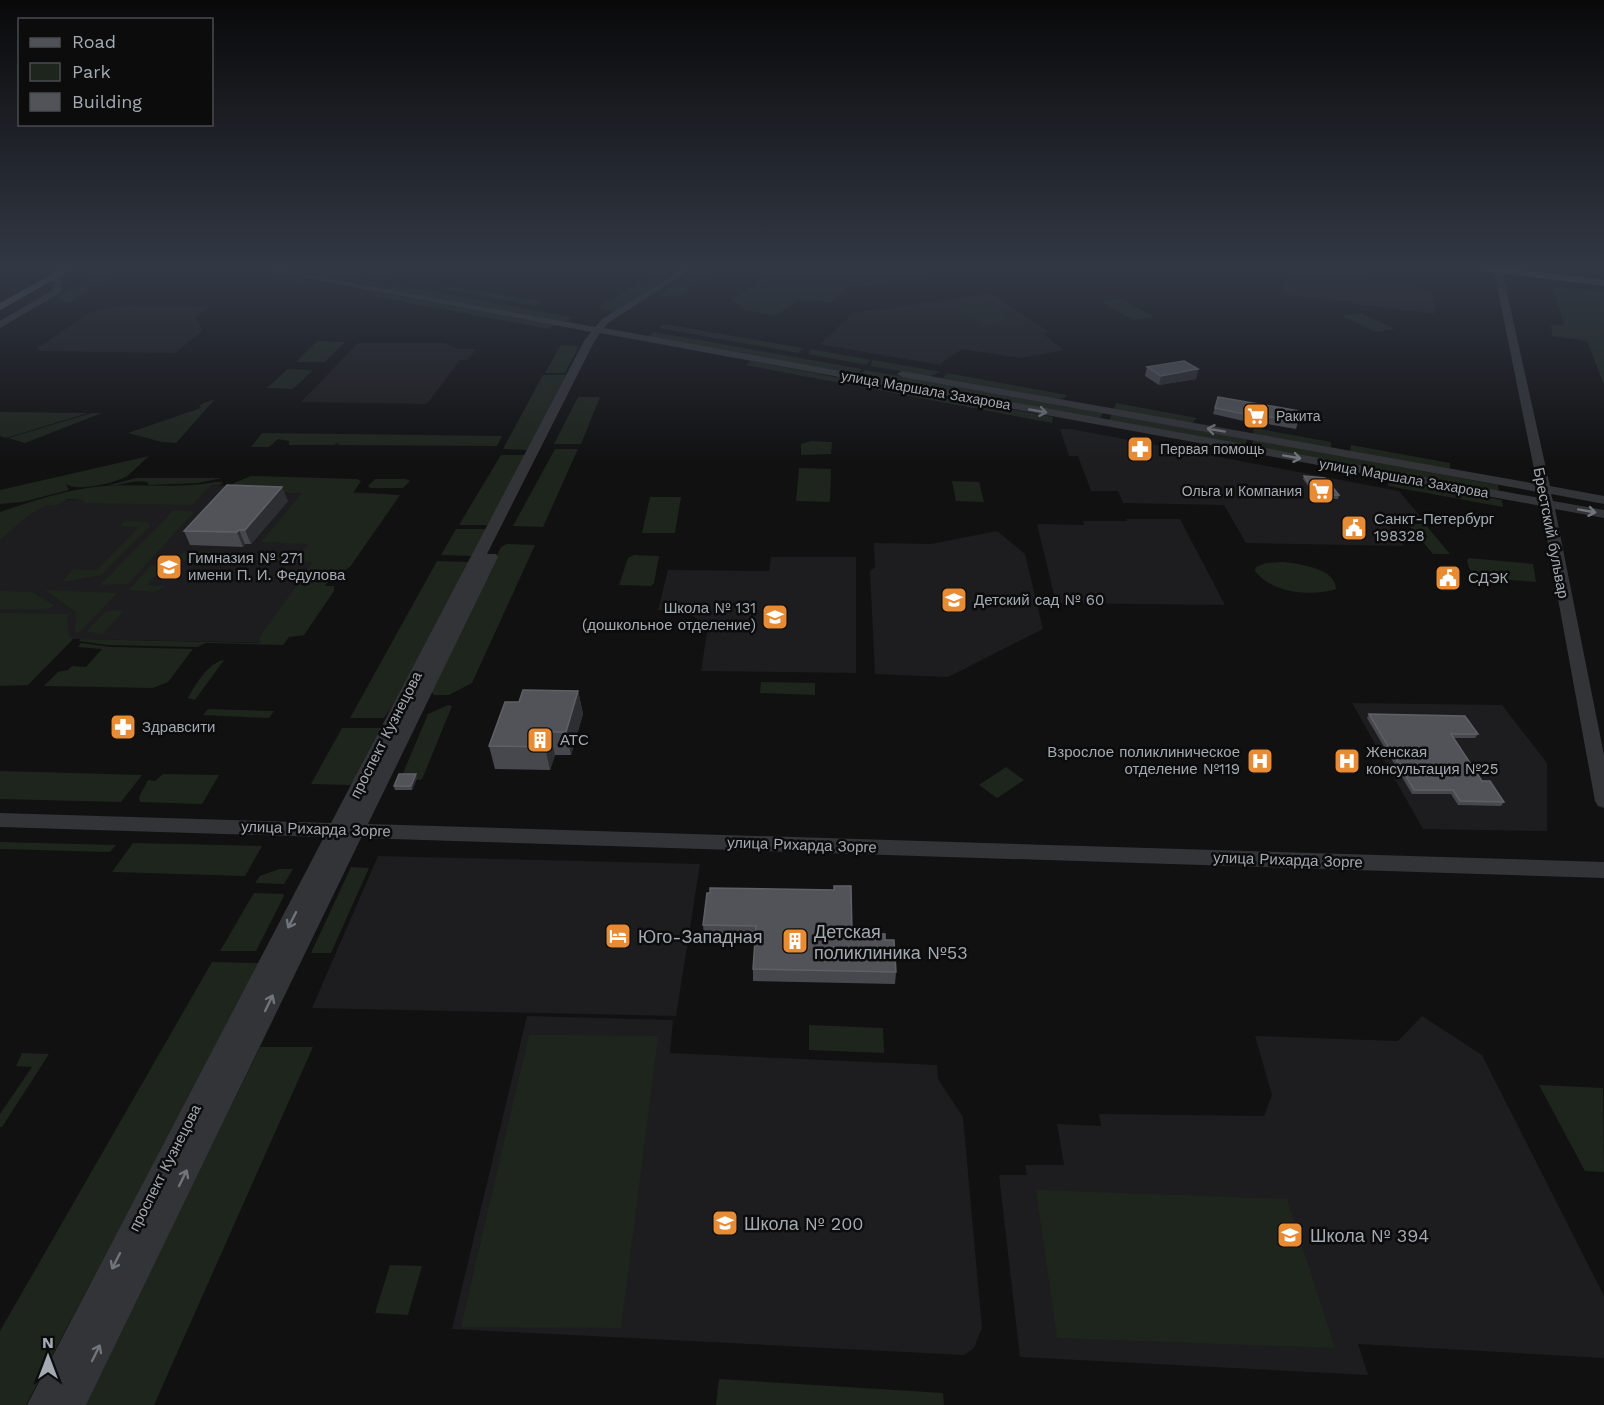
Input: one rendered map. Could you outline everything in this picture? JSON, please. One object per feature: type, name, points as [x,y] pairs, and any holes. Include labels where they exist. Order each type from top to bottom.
[{"type":"street","name":"проспект Кузнецова","points":[[42,1405],[346,830],[601,332]]},
{"type":"street","name":"улица Маршала Захарова","points":[[635,332],[1545,497],[1604,500]]},
{"type":"street","name":"улица Маршала Захарова","points":[[651,332],[697,337]]},
{"type":"street","name":"Брестский бульвар","points":[[1510,332],[1604,801]]},
{"type":"street","name":"улица Маршала Захарова","points":[[865,368],[1545,497],[1604,514]]},
{"type":"street","name":"улица Рихарда Зорге","points":[[0,820],[1604,870]]},
{"type":"street","name":"проспект Кузнецова","points":[[70,1405],[346,830]]},
{"type":"shaded area","points":[[62,332],[202,332],[175,353],[39,351],[37,348]]},
{"type":"shaded area","points":[[833,332],[1048,332],[1043,334],[1064,350],[1020,358],[962,349],[939,365],[820,344]]},
{"type":"shaded area","points":[[358,343],[444,343],[459,349],[476,349],[468,360],[460,360],[427,404],[301,402]]},
{"type":"shaded area","points":[[1060,429],[1071,429],[1399,491],[1420,516],[1382,516],[1404,546],[1246,543],[1224,505],[1123,503],[1118,491],[1091,491],[1078,456],[1069,456]]},
{"type":"shaded area","name":"Гимназия № 271 имени П. И. Федулова","points":[[211,485],[389,494],[284,643],[73,639],[46,667],[0,667],[0,516],[47,499],[82,500]]},
{"type":"shaded area","name":"Детский сад № 60","points":[[1126,519],[1180,519],[1225,605],[1056,603],[1037,524],[1084,525],[1083,521],[1127,521]]},
{"type":"shaded area","name":"Детский сад № 60","points":[[997,531],[1025,554],[1043,629],[948,677],[875,674],[870,571],[875,567],[874,543],[931,544]]},
{"type":"shaded area","name":"Школа № 131 (дошкольное отделение)","points":[[771,557],[856,557],[856,673],[701,671],[708,626],[684,610],[658,610],[668,570],[769,571]]},
{"type":"shaded area","points":[[1352,703],[1502,705],[1547,763],[1547,831],[1423,829]]},
{"type":"shaded area","points":[[378,856],[700,864],[676,1016],[312,1008]]},
{"type":"shaded area","name":"Школа № 200","points":[[527,1016],[673,1020],[670,1053],[937,1065],[938,1079],[963,1117],[982,1328],[974,1348],[964,1355],[452,1329]]},
{"type":"shaded area","name":"Школа № 394","points":[[1422,1016],[1482,1055],[1604,1296],[1604,1358],[1358,1344],[1368,1375],[1020,1357],[999,1175],[1027,1175],[1025,1165],[1064,1165],[1057,1124],[1101,1126],[1099,1114],[1264,1116],[1272,1095],[1255,1036],[1398,1041]]},
{"type":"green space","points":[[654,332],[862,369],[856,375],[647,337]]},
{"type":"green space","points":[[679,332],[708,332],[803,348],[798,353]]},
{"type":"green space","points":[[1552,332],[1604,332],[1604,385],[1587,341],[1552,336]]},
{"type":"green space","points":[[317,341],[345,342],[325,362],[296,362]]},
{"type":"green space","points":[[561,345],[579,346],[565,373],[545,373]]},
{"type":"green space","points":[[811,349],[871,360],[866,365],[808,354]]},
{"type":"green space","points":[[873,360],[941,372],[930,376],[870,366]]},
{"type":"green space","points":[[751,361],[850,380],[846,384],[745,365]]},
{"type":"green space","points":[[288,369],[313,370],[293,389],[267,388]]},
{"type":"green space","points":[[865,370],[1103,413],[1100,419],[860,375]]},
{"type":"green space","points":[[947,373],[1067,395],[1056,399],[943,378]]},
{"type":"green space","points":[[543,375],[566,375],[527,450],[503,449]]},
{"type":"green space","points":[[861,382],[1053,417],[1052,423],[857,386]]},
{"type":"green space","points":[[578,397],[600,397],[581,444],[554,444]]},
{"type":"green space","points":[[215,399],[176,443],[162,442],[128,433],[201,408],[199,405]]},
{"type":"green space","points":[[1116,403],[1197,418],[1192,423],[1114,409]]},
{"type":"green space","points":[[0,412],[88,413],[6,438],[0,436]]},
{"type":"green space","points":[[92,413],[102,413],[25,443],[8,438]]},
{"type":"green space","points":[[1112,414],[1247,439],[1245,446],[1109,421]]},
{"type":"green space","points":[[1254,428],[1331,442],[1331,448],[1253,434]]},
{"type":"green space","points":[[262,433],[502,436],[497,446],[337,445],[339,442],[334,445],[289,445],[289,441],[278,439],[269,447],[251,447]]},
{"type":"green space","points":[[1253,440],[1498,485],[1499,492],[1251,447]]},
{"type":"green space","points":[[812,441],[832,442],[831,454],[801,455],[801,444]]},
{"type":"green space","points":[[1351,445],[1450,463],[1450,469],[1350,451]]},
{"type":"green space","points":[[555,449],[578,449],[543,527],[513,526]]},
{"type":"green space","points":[[501,455],[525,455],[488,525],[459,525]]},
{"type":"green space","points":[[149,456],[127,476],[114,481],[87,487],[66,484],[69,490],[22,502],[0,504],[0,490]]},
{"type":"green space","points":[[799,468],[831,469],[830,502],[796,501]]},
{"type":"green space","points":[[251,476],[357,479],[361,481],[353,493],[400,495],[350,567],[345,570],[336,570],[325,586],[334,586],[334,591],[304,635],[289,637],[283,645],[206,643],[197,647],[108,645],[79,641],[81,639],[260,643],[259,638],[313,562],[256,560],[260,553],[299,554],[308,546],[306,544],[261,542],[302,493],[227,491],[234,483]]},
{"type":"green space","points":[[136,478],[222,478],[198,483],[149,485],[147,482],[138,481],[110,485]]},
{"type":"green space","points":[[375,479],[410,481],[403,488],[370,488],[368,486]]},
{"type":"green space","points":[[1388,479],[1502,500],[1503,507],[1388,486]]},
{"type":"green space","points":[[952,481],[979,482],[984,502],[956,501]]},
{"type":"green space","points":[[223,482],[220,485],[211,485],[192,505],[85,503],[82,500],[68,499],[57,505],[44,506],[25,518],[0,540],[0,512],[58,494],[109,486],[185,485]]},
{"type":"green space","points":[[650,497],[681,497],[675,533],[642,533]]},
{"type":"green space","points":[[174,510],[193,513],[128,584],[100,585]]},
{"type":"green space","points":[[125,521],[147,522],[150,526],[101,575],[62,582],[74,569],[97,570],[139,527],[120,526]]},
{"type":"green space","points":[[1408,524],[1425,524],[1450,554],[1433,554],[1419,537],[1428,537],[1422,530],[1412,530]]},
{"type":"green space","points":[[456,529],[487,529],[473,556],[441,555]]},
{"type":"green space","points":[[507,544],[535,545],[472,683],[449,695],[434,695],[431,691],[501,547]]},
{"type":"green space","points":[[186,552],[224,552],[205,560],[167,560]]},
{"type":"green space","points":[[634,555],[659,556],[654,583],[651,586],[619,585],[628,558]]},
{"type":"green space","points":[[1469,558],[1533,564],[1536,582],[1476,577],[1469,568],[1467,560]]},
{"type":"green space","points":[[437,561],[469,562],[396,701],[384,718],[350,718]]},
{"type":"green space","points":[[1284,562],[1316,568],[1324,572],[1330,576],[1336,589],[1315,593],[1292,591],[1271,584],[1255,571],[1256,567],[1266,563]]},
{"type":"green space","points":[[151,565],[179,566],[181,571],[160,571],[147,585],[165,586],[156,592],[129,590]]},
{"type":"green space","points":[[45,590],[117,593],[80,632],[75,632],[76,612]]},
{"type":"green space","points":[[0,591],[32,592],[55,606],[45,610],[0,609]]},
{"type":"green space","points":[[124,611],[103,634],[87,631],[105,612]]},
{"type":"green space","points":[[0,613],[70,614],[67,617],[69,636],[73,639],[28,685],[0,686]]},
{"type":"green space","points":[[81,643],[111,647],[193,649],[168,682],[153,688],[44,686],[58,672],[68,670],[72,666],[86,667],[102,649],[78,647]]},
{"type":"green space","points":[[224,660],[195,700],[188,698],[208,669]]},
{"type":"green space","points":[[761,682],[815,683],[815,695],[760,693]]},
{"type":"green space","points":[[448,705],[452,706],[423,777],[421,780],[401,778],[428,714]]},
{"type":"green space","points":[[208,709],[274,711],[269,718],[203,715]]},
{"type":"green space","points":[[342,728],[381,728],[352,785],[311,784]]},
{"type":"green space","points":[[1006,767],[1024,780],[997,798],[979,785]]},
{"type":"green space","points":[[0,771],[142,775],[121,802],[0,799]]},
{"type":"green space","points":[[163,774],[219,775],[202,804],[140,802],[139,797],[148,780],[155,781]]},
{"type":"green space","points":[[0,842],[116,845],[110,852],[0,849]]},
{"type":"green space","points":[[133,843],[262,846],[245,876],[112,872]]},
{"type":"green space","points":[[351,867],[369,868],[331,953],[311,953]]},
{"type":"green space","points":[[279,869],[293,869],[284,884],[255,883],[260,876]]},
{"type":"green space","points":[[254,893],[283,894],[284,896],[256,951],[220,951]]},
{"type":"green space","points":[[212,962],[260,963],[26,1405],[0,1405],[0,1331]]},
{"type":"green space","points":[[809,1025],[883,1028],[884,1053],[809,1050]]},
{"type":"green space","points":[[529,1035],[658,1036],[621,1328],[461,1327]]},
{"type":"green space","points":[[260,1047],[313,1047],[154,1405],[85,1405]]},
{"type":"green space","points":[[22,1053],[49,1054],[0,1127],[0,1114],[32,1067],[16,1066]]},
{"type":"green space","points":[[1539,1085],[1603,1088],[1604,1172],[1585,1171]]},
{"type":"green space","points":[[1036,1190],[1287,1199],[1335,1348],[1057,1338]]},
{"type":"green space","points":[[390,1265],[422,1266],[408,1315],[375,1313]]},
{"type":"green space","points":[[719,1379],[943,1393],[944,1405],[716,1405]]},
{"type":"building","points":[[1184,361],[1198,369],[1161,376],[1147,367]]},
{"type":"building","points":[[1218,397],[1300,411],[1298,422],[1264,416],[1263,418],[1215,408]]},
{"type":"building","name":"Ольга и Компания","points":[[1304,476],[1325,478],[1339,495],[1318,495]]},
{"type":"building","points":[[227,485],[282,487],[245,530],[237,532],[184,531]]},
{"type":"building","points":[[523,690],[578,691],[566,732],[550,732],[545,747],[489,746],[505,702],[519,702]]},
{"type":"building","points":[[1369,714],[1465,716],[1478,734],[1451,734],[1482,781],[1490,781],[1504,802],[1460,801],[1453,790],[1414,790]]},
{"type":"building","points":[[399,774],[416,774],[411,786],[394,786]]},
{"type":"building","name":"Детская поликлиника №53","points":[[834,886],[851,886],[852,933],[885,934],[885,940],[894,940],[896,972],[753,969],[756,926],[703,925],[707,893],[710,893],[710,888],[834,890]]},
{"type":"place","name":"Ракита","points":[[1256,416]]},
{"type":"place","name":"Первая помощь","points":[[1140,449]]},
{"type":"place","name":"Ольга и Компания","points":[[1321,491]]},
{"type":"place","name":"Санкт-Петербург 198328","points":[[1354,528]]},
{"type":"place","name":"Гимназия № 271 имени П. И. Федулова","points":[[169,567]]},
{"type":"place","name":"СДЭК","points":[[1448,578]]},
{"type":"place","name":"Детский сад № 60","points":[[954,600]]},
{"type":"place","name":"Школа № 131 (дошкольное отделение)","points":[[775,617]]},
{"type":"place","name":"Здравсити","points":[[123,727]]},
{"type":"place","name":"АТС","points":[[540,740]]},
{"type":"place","name":"Взрослое поликлиническое отделение №119","points":[[1260,761]]},
{"type":"place","name":"Женская консультация №25","points":[[1347,761]]},
{"type":"place","name":"Юго-Западная","points":[[618,936]]},
{"type":"place","name":"Детская поликлиника №53","points":[[795,941]]},
{"type":"place","name":"Школа № 200","points":[[725,1223]]},
{"type":"place","name":"Школа № 394","points":[[1290,1235]]}]
